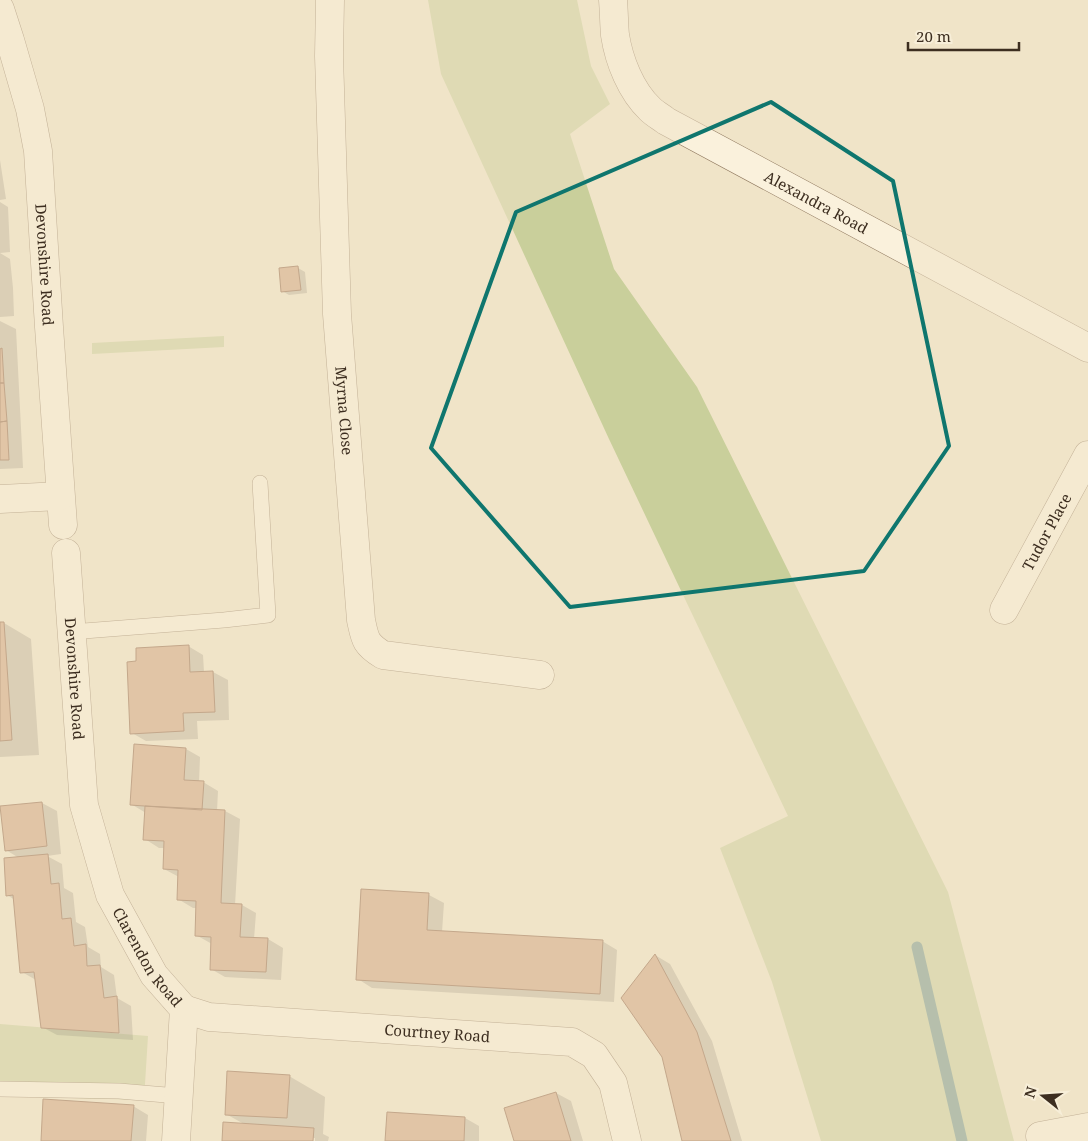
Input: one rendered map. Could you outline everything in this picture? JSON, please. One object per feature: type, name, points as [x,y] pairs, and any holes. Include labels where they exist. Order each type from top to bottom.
[{"type":"street","name":"Myrna Close","points":[[330,0],[329,56],[337,314],[361,620],[365,639],[372,649],[383,656],[540,675]]},
{"type":"street","name":"Alexandra Road","points":[[613,0],[615,36],[620,58],[626,72],[639,96],[650,109],[666,121],[1088,348]]},
{"type":"street","name":"Devonshire Road","points":[[0,9],[30,109],[38,151],[63,524]]},
{"type":"street","name":"Tudor Place","points":[[1004,610],[1088,454]]},
{"type":"street","points":[[0,500],[60,496]]},
{"type":"street","name":"Devonshire Road","points":[[66,553],[84,805]]},
{"type":"street","name":"Clarendon Road","points":[[84,805],[110,895],[154,975],[184,1008],[176,1141]]},
{"type":"street","name":"Courtney Road","points":[[184,1008],[209,1017],[572,1042],[594,1055],[613,1083],[627,1141]]},
{"type":"street","points":[[1040,1136],[1088,1128]]},
{"type":"lane","points":[[72,632],[268,616],[260,482]]},
{"type":"lane","points":[[0,1089],[118,1091],[178,1096]]},
{"type":"highlighted area","points":[[771,102],[893,181],[949,446],[864,571],[570,607],[431,448],[516,212]]},
{"type":"green space","points":[[428,0],[577,0],[591,66],[610,104],[570,134],[614,269],[697,387],[948,892],[1014,1141],[821,1141],[772,982],[720,848],[788,816],[609,439],[441,74]]},
{"type":"green space","points":[[224,336],[224,347],[92,354],[92,343]]},
{"type":"green space","points":[[0,1024],[148,1036],[144,1100],[0,1096]]},
{"type":"building","points":[[298,266],[301,290],[281,292],[279,268]]},
{"type":"building","points":[[2,348],[4,383],[0,383],[0,349]]},
{"type":"building","points":[[0,383],[4,383],[7,421],[0,422]]},
{"type":"building","points":[[7,421],[9,460],[0,460],[0,422]]},
{"type":"building","points":[[0,622],[4,622],[12,740],[0,741]]},
{"type":"building","points":[[189,645],[190,672],[213,671],[215,712],[183,713],[184,731],[130,734],[127,662],[136,661],[136,648]]},
{"type":"building","points":[[134,744],[186,748],[184,780],[204,781],[202,810],[130,805]]},
{"type":"building","points":[[42,802],[47,846],[5,851],[0,806]]},
{"type":"building","points":[[145,806],[225,810],[221,903],[242,904],[240,937],[268,938],[266,972],[210,970],[211,937],[195,936],[196,901],[177,900],[178,870],[163,869],[164,841],[143,840]]},
{"type":"building","points":[[48,854],[51,884],[59,883],[62,919],[71,918],[74,946],[86,944],[87,966],[100,965],[104,998],[117,996],[119,1033],[41,1028],[34,972],[20,973],[13,895],[6,896],[4,858]]},
{"type":"building","points":[[361,889],[429,893],[427,930],[603,940],[600,994],[356,980]]},
{"type":"building","points":[[655,954],[697,1032],[731,1141],[682,1141],[662,1057],[621,998]]},
{"type":"building","points":[[227,1071],[290,1075],[287,1118],[225,1115]]},
{"type":"building","points":[[556,1092],[571,1141],[514,1141],[504,1108]]},
{"type":"building","points":[[43,1099],[134,1105],[131,1141],[41,1141]]},
{"type":"building","points":[[387,1112],[465,1117],[464,1141],[385,1141]]},
{"type":"building","points":[[223,1122],[314,1128],[313,1141],[222,1141]]},
{"type":"waterway","points":[[917,947],[962,1141]]}]
